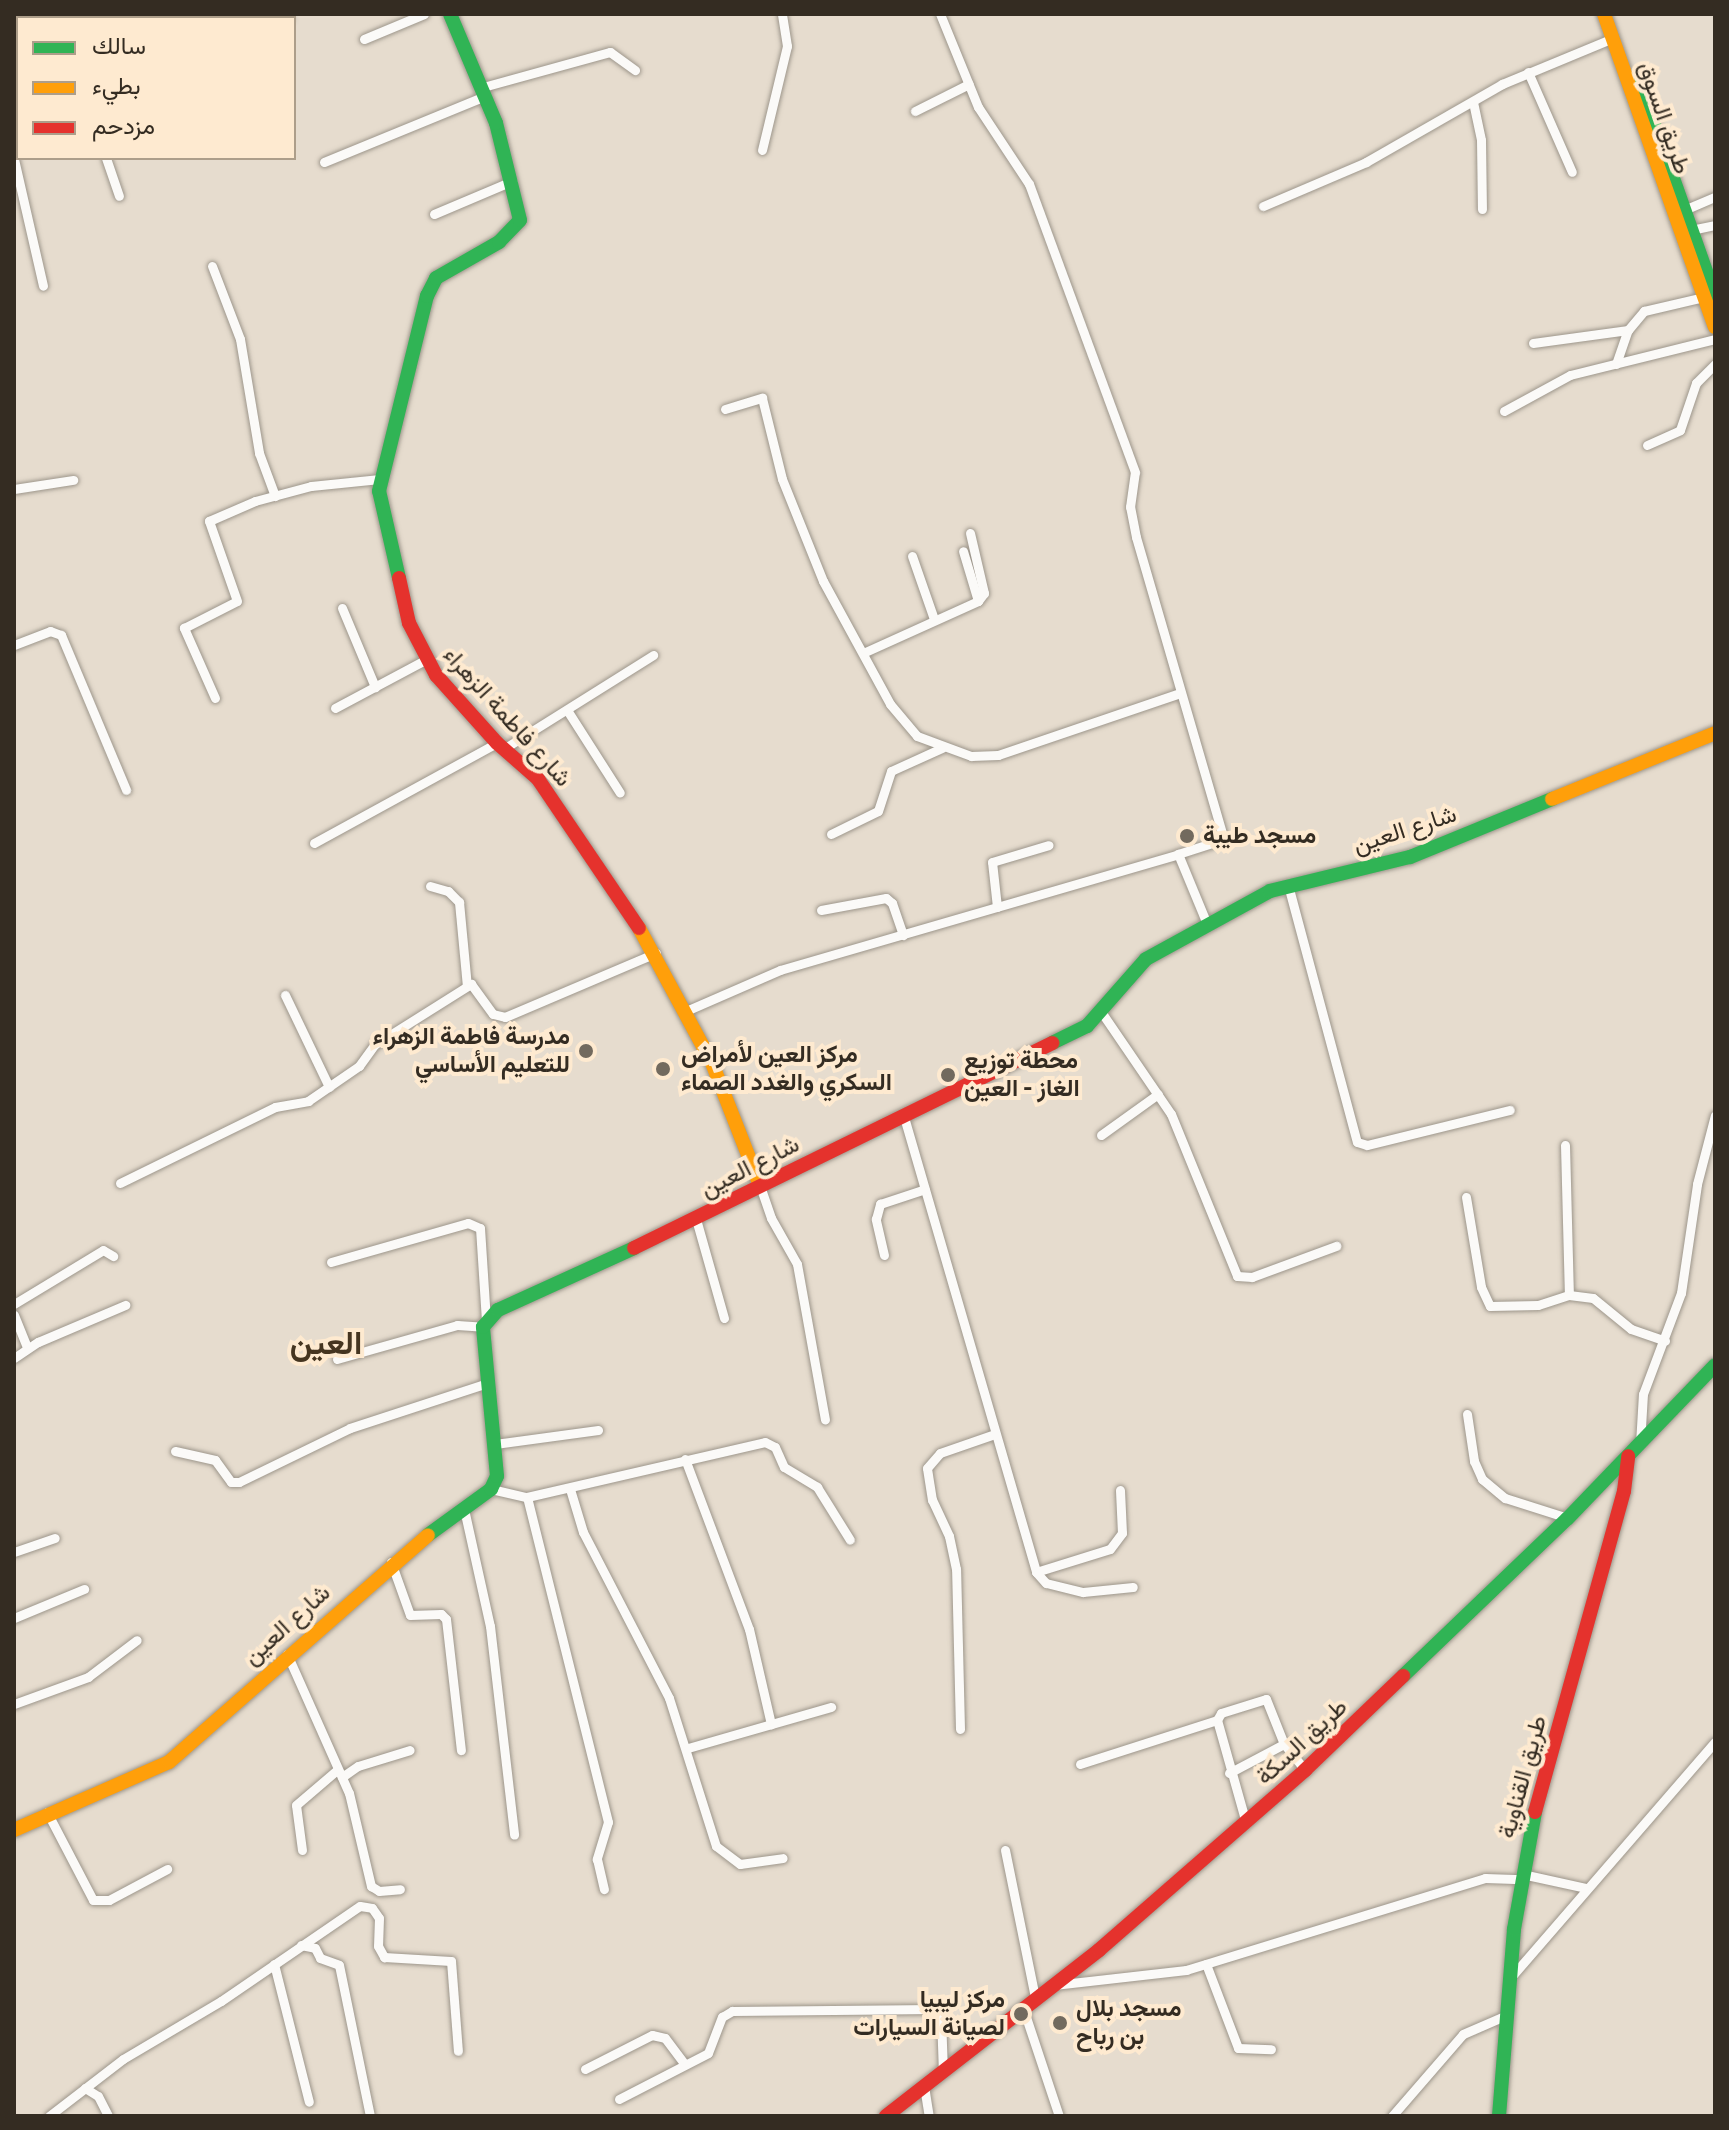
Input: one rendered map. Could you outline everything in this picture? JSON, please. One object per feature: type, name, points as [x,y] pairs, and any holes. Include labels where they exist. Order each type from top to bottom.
[{"type":"street","points":[[226,15],[256,14]]},
{"type":"street","points":[[364,39],[424,14]]},
{"type":"street","points":[[762,150],[787,46],[782,14]]},
{"type":"street","points":[[688,1010],[780,970],[1212,843],[1222,826],[1180,693],[1130,507],[1135,472],[1029,184],[969,84],[940,14]]},
{"type":"street","name":"طريق السوق","points":[[1604,14],[1710,297]]},
{"type":"street","name":"طريق السوق","points":[[1614,14],[1691,230],[1715,327]]},
{"type":"street","name":"شارع فاطمة الزهراء","points":[[454,15],[484,91],[520,213],[516,228],[431,285],[380,479],[390,545],[409,623],[425,660],[501,746],[538,779],[656,953],[688,1010],[759,1183]]},
{"type":"street","points":[[1263,206],[1366,162],[1528,72],[1613,38]]},
{"type":"street","points":[[324,162],[484,91],[610,52],[635,70]]},
{"type":"street","points":[[1528,72],[1572,172]]},
{"type":"street","points":[[915,111],[969,84]]},
{"type":"street","points":[[1473,102],[1481,140],[1482,209]]},
{"type":"street","points":[[14,159],[43,286]]},
{"type":"street","points":[[107,160],[119,196]]},
{"type":"street","points":[[434,214],[512,181]]},
{"type":"street","points":[[1684,210],[1715,197]]},
{"type":"street","points":[[1691,230],[1715,225]]},
{"type":"street","points":[[212,266],[240,339],[259,453],[275,496]]},
{"type":"street","points":[[1616,364],[1628,330],[1644,311],[1710,297]]},
{"type":"street","points":[[1533,343],[1628,330]]},
{"type":"street","points":[[1504,411],[1553,382],[1715,339]]},
{"type":"street","points":[[1647,445],[1680,430],[1696,383],[1715,364]]},
{"type":"street","points":[[725,409],[762,398],[782,479],[803,533],[863,653],[908,730],[942,748],[971,756],[1019,751],[1180,693]]},
{"type":"street","points":[[215,698],[184,628],[237,601],[209,521],[275,496],[380,479]]},
{"type":"street","points":[[14,489],[73,480]]},
{"type":"street","points":[[863,653],[978,601],[984,593],[970,533]]},
{"type":"street","points":[[963,551],[978,601]]},
{"type":"street","points":[[912,556],[934,619]]},
{"type":"street","points":[[342,608],[375,687]]},
{"type":"street","points":[[14,645],[50,631],[61,635],[126,790]]},
{"type":"street","points":[[314,843],[567,710],[653,655]]},
{"type":"street","points":[[335,708],[425,660]]},
{"type":"street","points":[[567,710],[620,793]]},
{"type":"street","name":"شارع العين","points":[[484,1324],[532,1292],[696,1219],[759,1183],[904,1117],[1087,1026],[1102,1013],[1134,970],[1207,924],[1288,885],[1410,857],[1715,733]]},
{"type":"street","points":[[831,834],[878,811],[891,771],[942,748]]},
{"type":"street","points":[[997,907],[992,862],[1049,845]]},
{"type":"street","points":[[1178,854],[1207,924]]},
{"type":"street","points":[[1288,885],[1357,1142],[1367,1145],[1510,1110]]},
{"type":"street","points":[[430,886],[448,891],[459,902],[467,986]]},
{"type":"street","points":[[821,910],[886,898],[892,903],[903,935]]},
{"type":"street","points":[[120,1183],[275,1107],[308,1101],[359,1066],[374,1045],[467,986],[475,985],[493,1014],[505,1017],[656,953]]},
{"type":"street","points":[[285,995],[329,1087]]},
{"type":"street","points":[[1102,1013],[1158,1094],[1209,1198],[1237,1276],[1252,1277],[1336,1246]]},
{"type":"street","points":[[1101,1135],[1158,1094]]},
{"type":"street","points":[[1640,1444],[1643,1394],[1681,1293],[1697,1184],[1715,1115]]},
{"type":"street","points":[[904,1117],[1036,1572],[1046,1583],[1083,1592],[1133,1587]]},
{"type":"street","points":[[1565,1145],[1569,1295]]},
{"type":"street","points":[[759,1183],[771,1218],[797,1264],[825,1419]]},
{"type":"street","points":[[884,1255],[877,1209],[884,1201],[925,1189]]},
{"type":"street","points":[[1466,1197],[1481,1287],[1490,1306],[1538,1305],[1569,1295],[1593,1298],[1631,1329],[1665,1341]]},
{"type":"street","points":[[696,1219],[724,1318]]},
{"type":"street","points":[[331,1262],[468,1223],[480,1228],[488,1383],[497,1476],[491,1489],[527,1497],[765,1442],[775,1447],[784,1467],[817,1487],[850,1540]]},
{"type":"street","points":[[14,1304],[103,1250],[113,1256]]},
{"type":"street","points":[[14,1358],[27,1348],[125,1305]]},
{"type":"street","points":[[14,1315],[27,1348]]},
{"type":"street","points":[[337,1359],[457,1325],[484,1324]]},
{"type":"street","name":"طريق السكة","points":[[886,2116],[1051,1986],[1305,1770],[1568,1518],[1715,1365]]},
{"type":"street","points":[[175,1451],[215,1460],[231,1482],[239,1482],[350,1428],[488,1383]]},
{"type":"street","points":[[1467,1414],[1474,1461],[1482,1479],[1505,1498],[1568,1518]]},
{"type":"street","points":[[495,1444],[598,1430]]},
{"type":"street","points":[[960,1729],[956,1569],[926,1477],[940,1453],[995,1434]]},
{"type":"street","name":"طريق القناوية","points":[[1499,2116],[1510,1979],[1528,1837],[1624,1491],[1628,1456]]},
{"type":"street","points":[[685,1459],[749,1629],[771,1724]]},
{"type":"street","name":"شارع العين","points":[[14,1830],[47,1812],[169,1762],[391,1562],[491,1489]]},
{"type":"street","points":[[570,1489],[583,1532],[639,1636],[688,1748],[720,1853],[740,1864],[783,1858]]},
{"type":"street","points":[[1036,1572],[1110,1549],[1122,1533],[1120,1490]]},
{"type":"street","points":[[527,1497],[608,1822],[597,1859],[604,1889]]},
{"type":"street","points":[[464,1509],[490,1626],[514,1835]]},
{"type":"street","points":[[14,1552],[55,1538]]},
{"type":"street","points":[[391,1562],[410,1615],[441,1614],[446,1619],[461,1750]]},
{"type":"street","points":[[14,1618],[84,1589]]},
{"type":"street","points":[[14,1704],[88,1677],[137,1640]]},
{"type":"street","points":[[287,1654],[339,1774],[371,1886],[379,1891],[400,1889]]},
{"type":"street","points":[[1080,1764],[1217,1720],[1229,1706],[1266,1699],[1284,1744],[1305,1770]]},
{"type":"street","points":[[688,1748],[831,1707]]},
{"type":"street","points":[[1217,1720],[1229,1773],[1246,1823]]},
{"type":"street","points":[[1510,1979],[1715,1742]]},
{"type":"street","points":[[1229,1773],[1284,1744]]},
{"type":"street","points":[[302,1850],[296,1805],[339,1774],[410,1750]]},
{"type":"street","points":[[47,1812],[93,1900],[109,1900],[167,1869]]},
{"type":"street","points":[[1005,1850],[1029,2003],[1059,2116]]},
{"type":"street","points":[[1051,1986],[1161,1976],[1485,1878],[1522,1876],[1586,1888]]},
{"type":"street","points":[[49,2116],[85,2088],[354,1908],[366,1906],[379,1918],[378,1946],[384,1957],[448,1959],[453,1965],[458,2051]]},
{"type":"street","points":[[301,1945],[315,1948],[320,1958],[339,1965],[370,2116]]},
{"type":"street","points":[[274,1964],[309,2102]]},
{"type":"street","points":[[1206,1964],[1238,2048],[1271,2049]]},
{"type":"street","points":[[619,2099],[713,2048],[722,2017],[732,2011],[924,2007],[941,2016],[943,2072]]},
{"type":"street","points":[[1392,2116],[1463,2034],[1507,2015]]},
{"type":"street","points":[[585,2069],[652,2035],[665,2038],[683,2062]]},
{"type":"street","points":[[924,2086],[929,2116]]},
{"type":"street","points":[[85,2088],[103,2102],[108,2116]]},
{"type":"traffic: fast","points":[[399,578],[379,491],[427,296],[436,278],[499,242],[520,220],[496,123],[450,14]]},
{"type":"traffic: fast","points":[[1639,82],[1715,297]]},
{"type":"traffic: fast","points":[[1052,1043],[1087,1026],[1146,959],[1270,891],[1410,857],[1552,799]]},
{"type":"traffic: fast","points":[[428,1535],[491,1489],[497,1476],[483,1327],[498,1310],[634,1248]]},
{"type":"traffic: fast","points":[[1403,1676],[1568,1518],[1715,1365]]},
{"type":"traffic: fast","points":[[1499,2116],[1514,1929],[1535,1812]]},
{"type":"traffic: slow","points":[[1604,14],[1715,327]]},
{"type":"traffic: slow","points":[[1552,799],[1715,733]]},
{"type":"traffic: slow","points":[[639,928],[712,1063],[759,1183]]},
{"type":"traffic: slow","points":[[14,1830],[169,1762],[428,1535]]},
{"type":"traffic: jam","points":[[399,578],[409,623],[436,675],[497,743],[538,779],[639,928]]},
{"type":"traffic: jam","points":[[634,1248],[1052,1043]]},
{"type":"traffic: jam","points":[[1535,1812],[1624,1491],[1628,1456]]},
{"type":"traffic: jam","points":[[886,2116],[1099,1950],[1305,1770],[1403,1676]]},
{"type":"place","name":"مسجد طيبة","points":[[1187,836]]},
{"type":"place","name":"مدرسة فاطمة الزهراء للتعليم الأساسي","points":[[586,1051]]},
{"type":"place","name":"مركز العين لأمراض السكري والغدد الصماء","points":[[663,1069]]},
{"type":"place","name":"محطة توزيع الغاز - العين","points":[[948,1075]]},
{"type":"place","name":"مركز ليبيا لصيانة السيارات","points":[[1021,2014]]},
{"type":"place","name":"مسجد بلال بن رباح","points":[[1060,2023]]},
{"type":"district","name":"العين","points":[[326,1343]]}]
